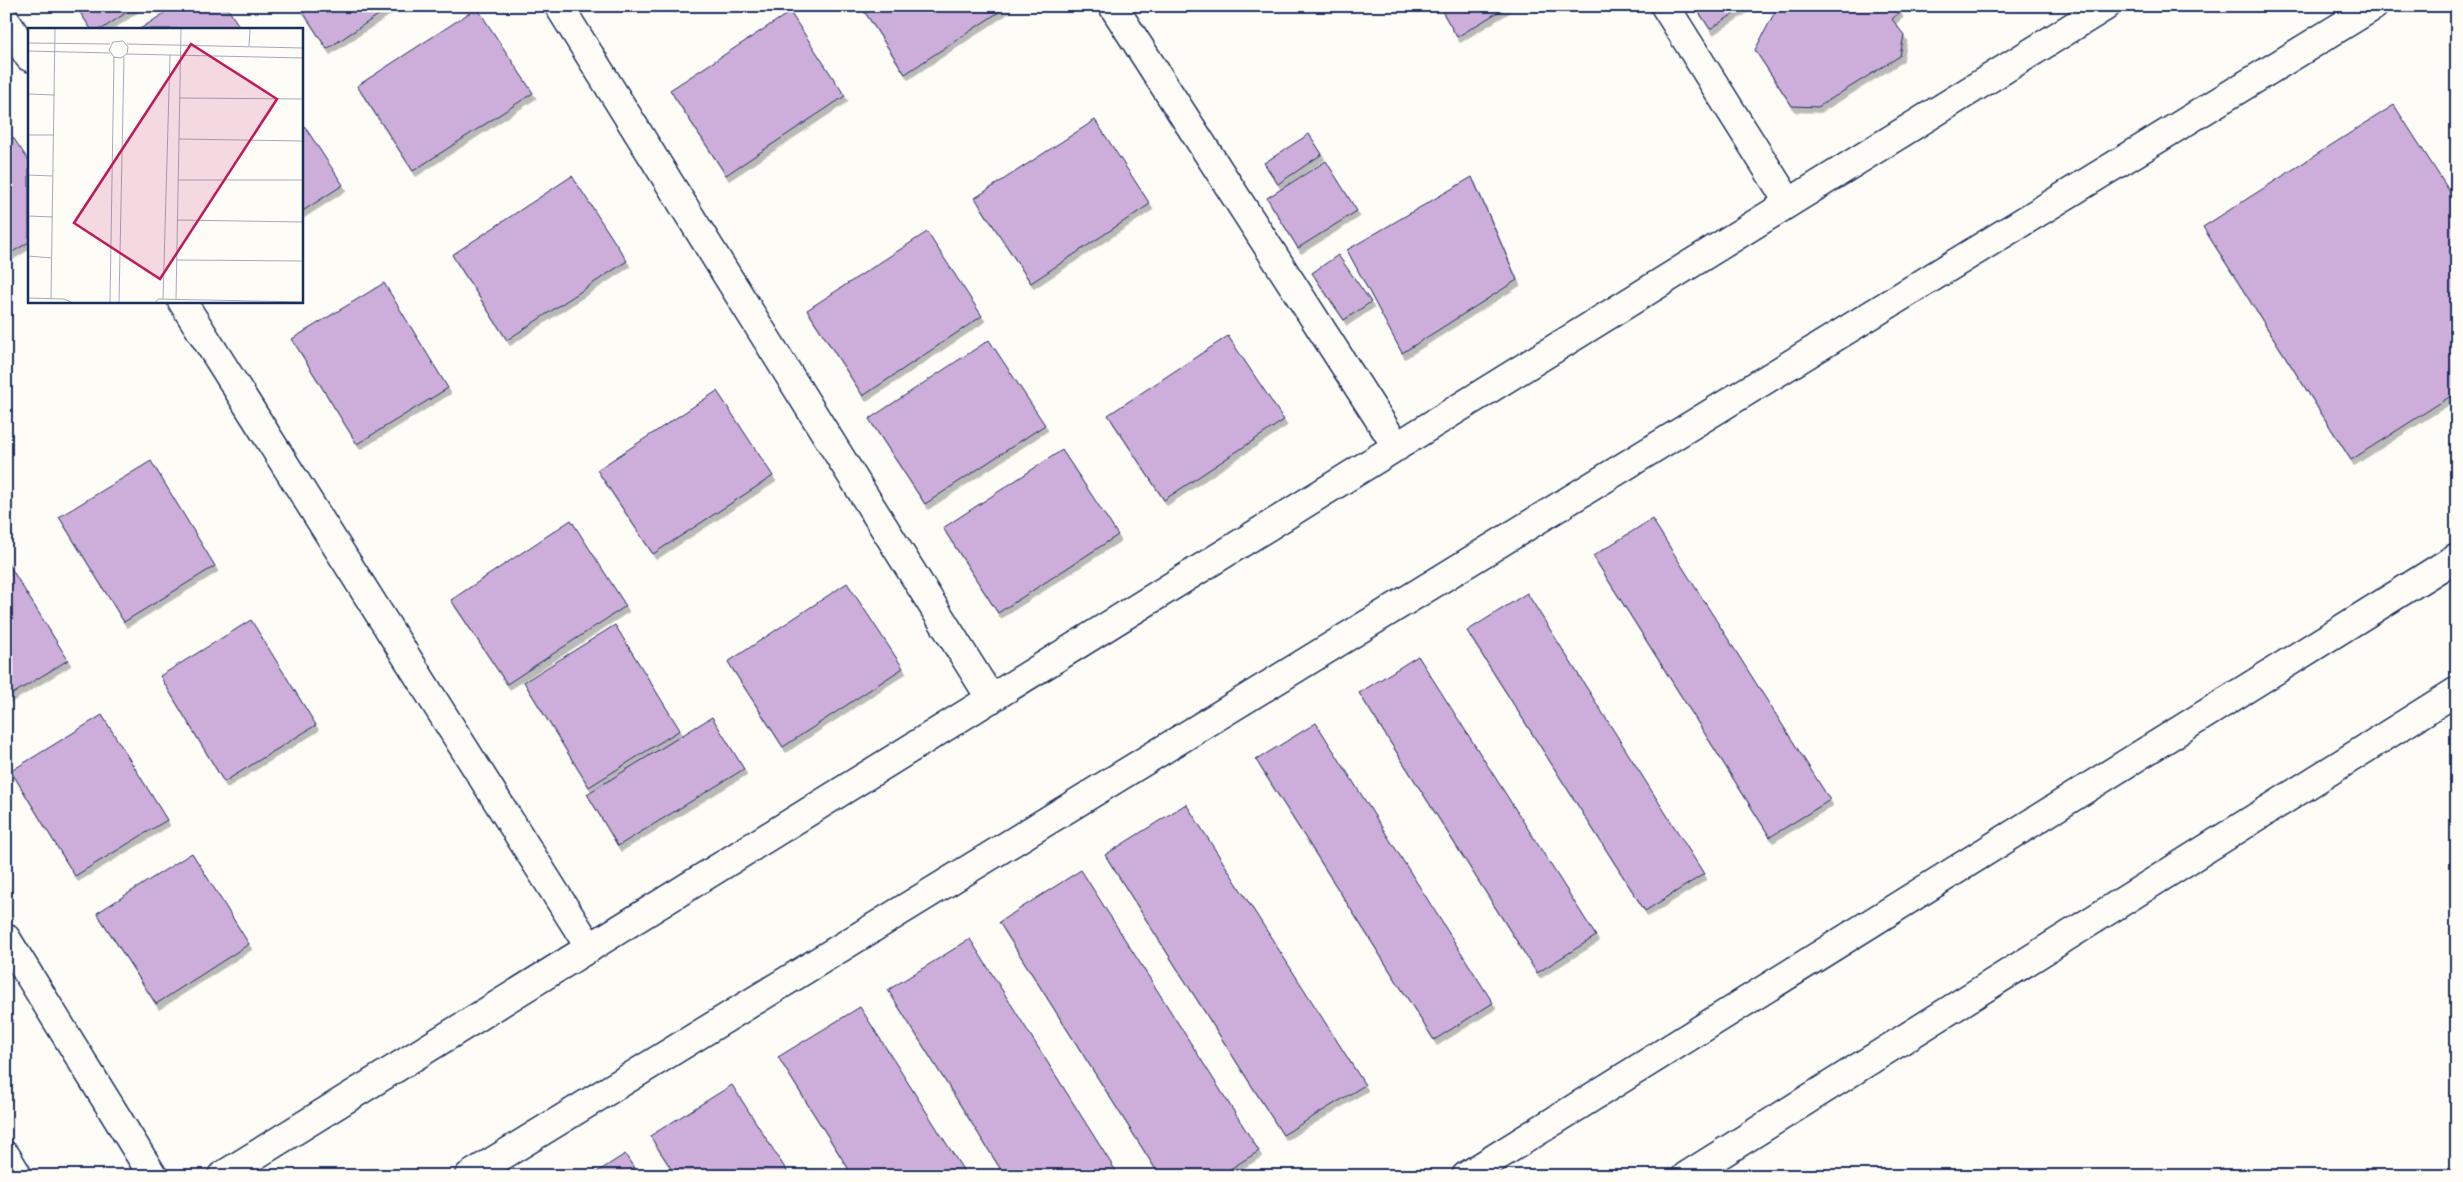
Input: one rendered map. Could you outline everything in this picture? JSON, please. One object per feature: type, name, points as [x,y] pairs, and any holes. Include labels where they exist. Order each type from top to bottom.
[{"type":"street","points":[[558,6],[991,699]]},
{"type":"street","points":[[1114,6],[1397,446]]},
{"type":"street","points":[[1665,6],[1789,204]]},
{"type":"street","points":[[222,1176],[2106,6]]},
{"type":"street","points":[[469,1176],[2374,6]]},
{"type":"street","points":[[6,21],[28,55]]},
{"type":"street","points":[[183,302],[590,948]]},
{"type":"street","points":[[1466,1176],[2457,557]]},
{"type":"street","points":[[1686,1176],[2457,691]]},
{"type":"street","points":[[6,938],[153,1176]]},
{"type":"street","points":[[6,1156],[18,1176]]},
{"type":"building","points":[[76,6],[136,6],[103,28],[90,28]]},
{"type":"building","points":[[175,6],[226,6],[240,28],[142,28]]},
{"type":"building","points":[[299,6],[392,6],[327,49]]},
{"type":"building","points":[[861,6],[1008,6],[905,74]]},
{"type":"building","points":[[1439,6],[1508,6],[1457,37]]},
{"type":"building","points":[[1695,6],[1746,6],[1710,29]]},
{"type":"building","points":[[1781,6],[1897,6],[1900,12],[1892,19],[1904,35],[1900,56],[1818,107],[1792,106],[1755,50],[1777,8]]},
{"type":"building","points":[[477,8],[533,93],[413,171],[357,86]]},
{"type":"building","points":[[790,12],[845,96],[726,175],[670,90]]},
{"type":"building","points":[[2394,105],[2457,203],[2457,392],[2351,460],[2203,227]]},
{"type":"building","points":[[1095,120],[1150,204],[1031,283],[975,198]]},
{"type":"building","points":[[302,123],[343,185],[302,211]]},
{"type":"building","points":[[10,133],[28,160],[28,243],[6,256],[6,135]]},
{"type":"building","points":[[1309,134],[1322,154],[1278,184],[1264,163]]},
{"type":"building","points":[[1326,161],[1357,211],[1298,248],[1267,198]]},
{"type":"building","points":[[572,176],[627,261],[507,340],[452,255]]},
{"type":"building","points":[[1472,177],[1517,280],[1402,353],[1347,250]]},
{"type":"building","points":[[927,232],[982,316],[863,396],[807,310]]},
{"type":"building","points":[[1338,255],[1371,302],[1344,320],[1312,273]]},
{"type":"building","points":[[384,283],[448,388],[357,444],[292,339]]},
{"type":"building","points":[[1228,336],[1284,420],[1164,500],[1108,415]]},
{"type":"building","points":[[989,340],[1045,425],[925,504],[869,419]]},
{"type":"building","points":[[717,391],[773,476],[653,554],[597,470]]},
{"type":"building","points":[[1062,450],[1118,535],[998,613],[943,528]]},
{"type":"building","points":[[151,461],[215,566],[124,622],[59,517]]},
{"type":"building","points":[[1652,519],[1830,800],[1770,837],[1593,556]]},
{"type":"building","points":[[571,520],[626,606],[507,684],[451,600]]},
{"type":"building","points":[[6,560],[68,660],[6,698]]},
{"type":"building","points":[[847,583],[903,668],[783,747],[728,662]]},
{"type":"building","points":[[1527,593],[1704,874],[1645,911],[1467,631]]},
{"type":"building","points":[[251,620],[316,725],[224,782],[160,676]]},
{"type":"building","points":[[615,625],[680,730],[589,787],[524,682]]},
{"type":"building","points":[[1418,656],[1596,936],[1537,973],[1359,693]]},
{"type":"building","points":[[102,715],[167,820],[75,876],[11,771]]},
{"type":"building","points":[[712,717],[744,769],[618,846],[587,794]]},
{"type":"building","points":[[1316,723],[1493,1003],[1434,1040],[1256,760]]},
{"type":"building","points":[[1186,804],[1365,1085],[1283,1135],[1105,855]]},
{"type":"building","points":[[192,853],[249,944],[156,1004],[97,913]]},
{"type":"building","points":[[1081,870],[1259,1151],[1219,1176],[1160,1176],[999,922]]},
{"type":"building","points":[[970,939],[1119,1176],[1005,1176],[888,990]]},
{"type":"building","points":[[860,1007],[967,1176],[853,1176],[778,1057]]},
{"type":"building","points":[[732,1085],[790,1176],[676,1176],[650,1136]]},
{"type":"building","points":[[625,1154],[639,1176],[591,1176]]}]
